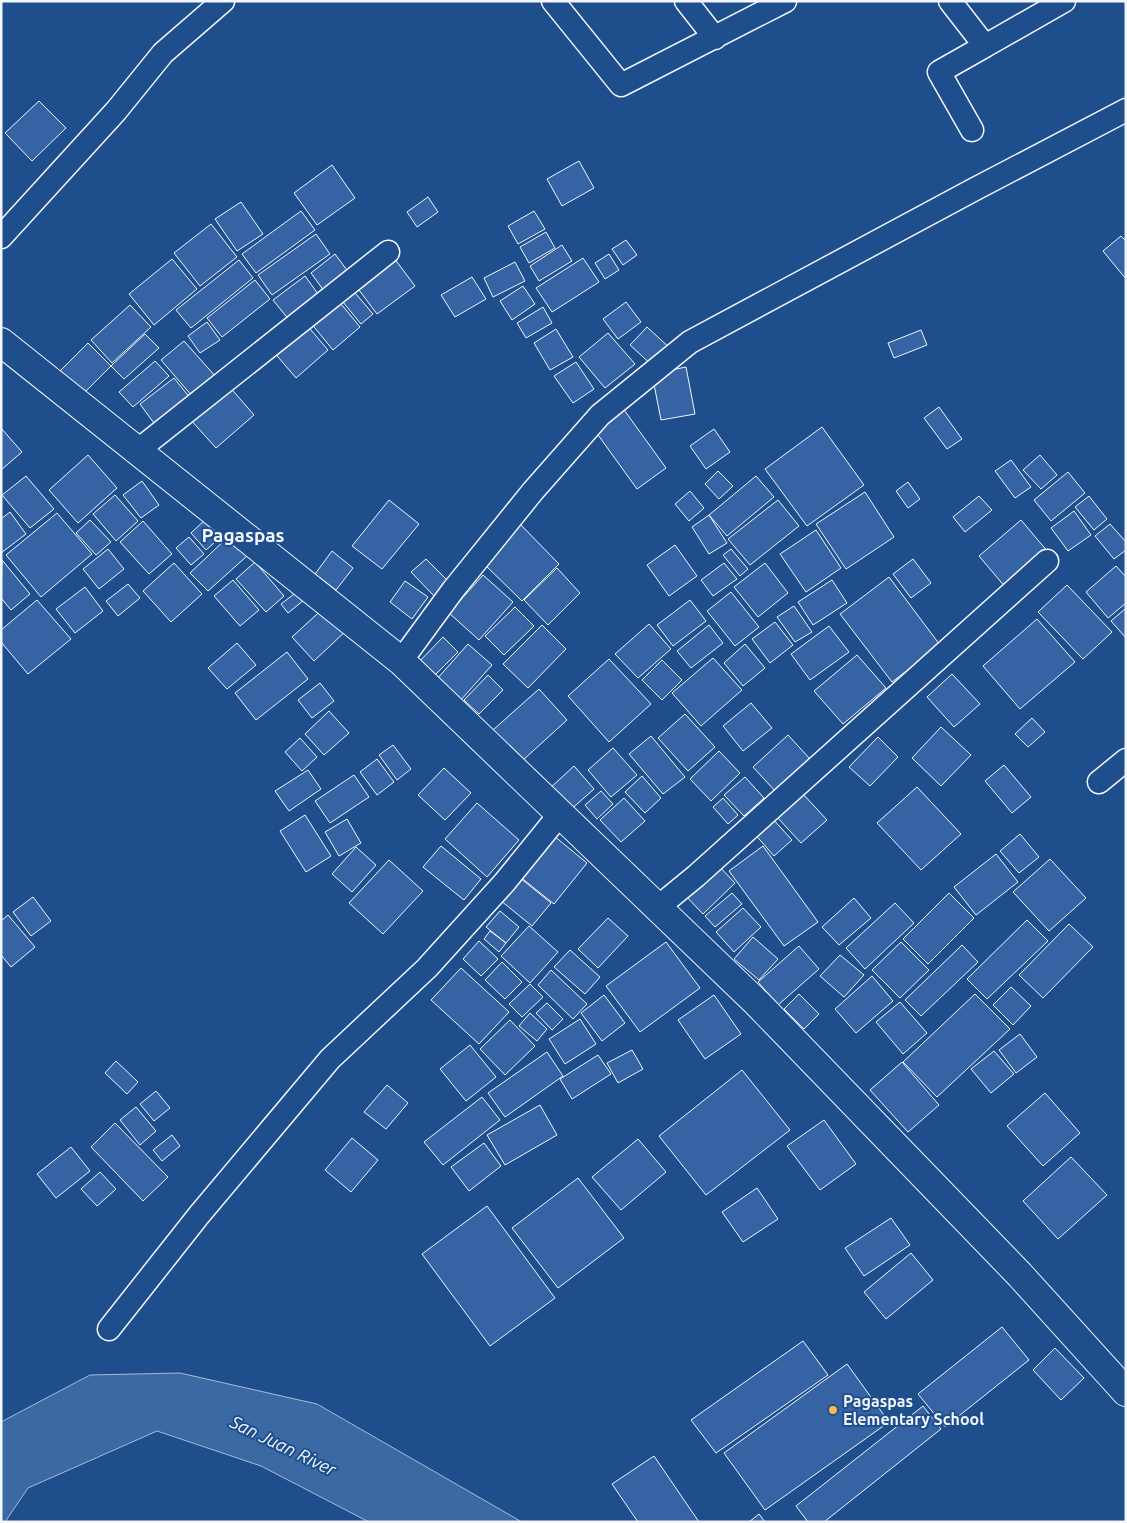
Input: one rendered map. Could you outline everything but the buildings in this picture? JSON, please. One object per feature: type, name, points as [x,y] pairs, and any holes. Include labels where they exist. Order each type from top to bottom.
[{"type":"main road","points":[[1,342],[400,661],[757,1003],[985,1239],[1126,1392]]},
{"type":"street","points":[[1,237],[116,111],[163,53],[223,1]]},
{"type":"street","points":[[553,1],[621,85],[785,1]]},
{"type":"street","points":[[686,1],[715,38]]},
{"type":"street","points":[[950,1],[985,46]]},
{"type":"street","points":[[972,130],[939,72],[1064,1]]},
{"type":"street","points":[[400,661],[452,590],[533,491],[600,415],[690,342],[1126,110]]},
{"type":"street","points":[[137,451],[388,252]]},
{"type":"street","points":[[657,908],[703,870],[1047,561]]},
{"type":"street","points":[[1099,782],[1126,760]]},
{"type":"street","points":[[109,1329],[199,1215],[330,1059],[427,968],[504,883],[560,814]]},
{"type":"water","name":"San Juan River","points":[[180,1373],[317,1404],[522,1522],[369,1522],[261,1466],[157,1431],[28,1488],[5,1522],[1,1522],[1,1422],[90,1375]]},
{"type":"place","name":"Pagaspas Elementary School","points":[[833,1410]]},
{"type":"district","name":"Pagaspas","points":[[243,535]]}]
